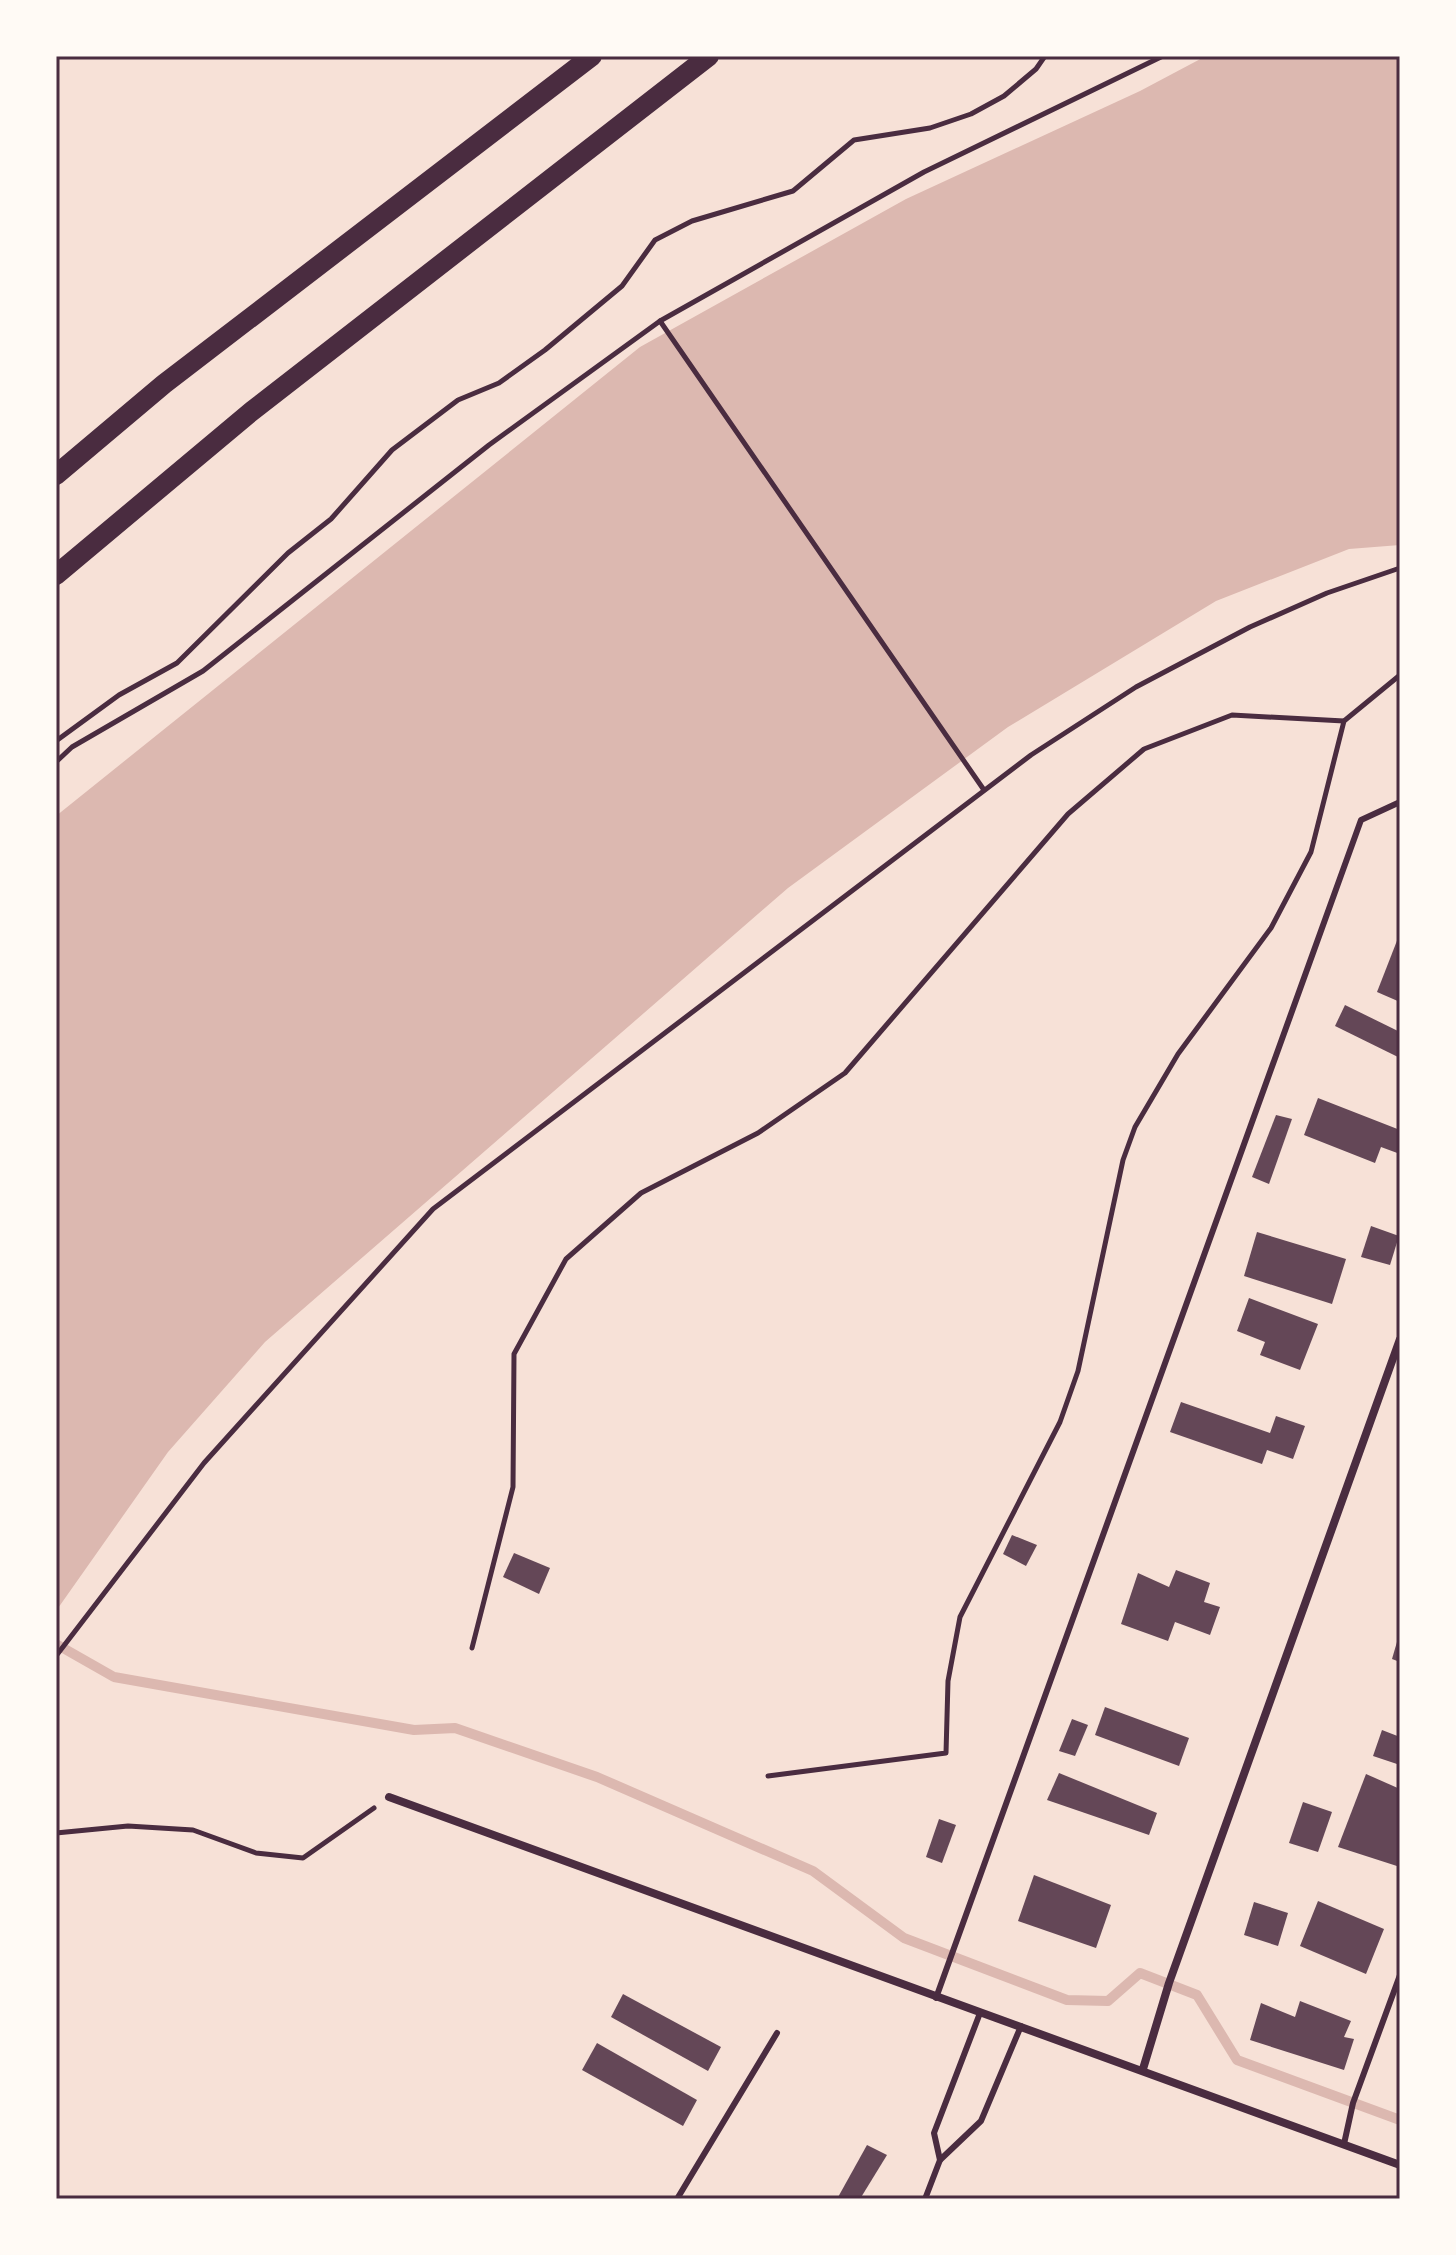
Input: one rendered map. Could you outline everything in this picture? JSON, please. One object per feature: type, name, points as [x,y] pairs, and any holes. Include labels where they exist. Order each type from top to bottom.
[{"type":"main road","points":[[56,475],[164,384],[592,56]]},
{"type":"main road","points":[[56,575],[252,411],[709,56]]},
{"type":"street","points":[[1143,2069],[1169,1983],[1400,1339]]},
{"type":"street","points":[[389,1797],[1400,2165]]},
{"type":"lane","points":[[936,1998],[1361,820],[1400,802]]},
{"type":"lane","points":[[1344,2144],[1353,2103],[1400,1975]]},
{"type":"lane","points":[[940,2160],[934,2133],[980,2013]]},
{"type":"lane","points":[[925,2199],[940,2160],[981,2121],[1021,2026]]},
{"type":"lane","points":[[677,2199],[777,2033]]},
{"type":"path","points":[[56,741],[119,695],[177,663],[288,553],[331,519],[392,450],[458,400],[499,383],[545,350],[622,286],[655,240],[692,221],[793,191],[854,140],[930,128],[971,114],[1004,96],[1036,69],[1045,56]]},
{"type":"path","points":[[56,762],[72,747],[203,671],[489,445],[660,321],[924,172],[1163,56]]},
{"type":"path","points":[[660,321],[984,790]]},
{"type":"path","points":[[56,1656],[204,1463],[433,1209],[984,790],[1136,687],[1250,627],[1327,593],[1400,568]]},
{"type":"path","points":[[768,1776],[946,1753],[948,1681],[960,1617],[998,1537],[1060,1422],[1078,1371],[1123,1160],[1135,1127],[1178,1054],[1271,928],[1311,852],[1344,721],[1400,675]]},
{"type":"path","points":[[472,1648],[513,1487],[514,1354],[566,1259],[641,1193],[758,1133],[845,1073],[1068,814],[1144,749],[1232,715],[1344,721]]},
{"type":"path","points":[[56,1833],[128,1826],[193,1830],[256,1853],[303,1858],[389,1797]]},
{"type":"shaded area","points":[[1206,56],[1400,56],[1400,545],[1349,549],[1216,601],[1008,727],[788,888],[265,1342],[168,1452],[56,1611],[56,816],[640,347],[906,199],[1140,91]]},
{"type":"building","points":[[1400,933],[1400,1002],[1377,992]]},
{"type":"building","points":[[1345,1005],[1400,1032],[1400,1058],[1335,1026]]},
{"type":"building","points":[[1318,1098],[1400,1130],[1400,1154],[1381,1147],[1375,1163],[1304,1135]]},
{"type":"building","points":[[1276,1115],[1292,1119],[1269,1184],[1252,1177]]},
{"type":"building","points":[[1371,1226],[1399,1236],[1390,1265],[1361,1257]]},
{"type":"building","points":[[1257,1232],[1346,1259],[1332,1304],[1244,1276]]},
{"type":"building","points":[[1249,1298],[1318,1324],[1300,1370],[1260,1355],[1265,1342],[1237,1331]]},
{"type":"building","points":[[1181,1402],[1270,1433],[1276,1416],[1305,1426],[1293,1459],[1267,1450],[1262,1464],[1170,1432]]},
{"type":"building","points":[[1012,1535],[1037,1545],[1026,1566],[1003,1554]]},
{"type":"building","points":[[514,1553],[550,1568],[539,1594],[503,1577]]},
{"type":"building","points":[[1176,1570],[1210,1583],[1204,1602],[1220,1607],[1210,1635],[1175,1622],[1168,1641],[1121,1624],[1138,1573],[1169,1587]]},
{"type":"building","points":[[1400,1635],[1400,1662],[1392,1659]]},
{"type":"building","points":[[1105,1707],[1189,1738],[1179,1766],[1095,1735]]},
{"type":"building","points":[[1072,1719],[1088,1725],[1075,1756],[1059,1751]]},
{"type":"building","points":[[1382,1730],[1400,1737],[1400,1765],[1373,1756]]},
{"type":"building","points":[[1059,1773],[1157,1813],[1149,1835],[1047,1800]]},
{"type":"building","points":[[1366,1774],[1400,1789],[1400,1867],[1338,1847]]},
{"type":"building","points":[[1303,1802],[1332,1812],[1318,1852],[1289,1843]]},
{"type":"building","points":[[939,1819],[956,1825],[942,1863],[926,1857]]},
{"type":"building","points":[[1034,1875],[1111,1905],[1096,1948],[1018,1921]]},
{"type":"building","points":[[1318,1901],[1384,1929],[1366,1974],[1300,1946]]},
{"type":"building","points":[[1254,1902],[1288,1913],[1278,1946],[1244,1935]]},
{"type":"building","points":[[623,1994],[721,2047],[708,2071],[611,2017]]},
{"type":"building","points":[[1300,2001],[1351,2021],[1344,2037],[1354,2039],[1344,2070],[1250,2040],[1261,2003],[1295,2017]]},
{"type":"building","points":[[597,2043],[697,2100],[683,2126],[582,2070]]},
{"type":"building","points":[[867,2145],[887,2155],[860,2199],[837,2199]]},
{"type":"waterway","points":[[56,1644],[114,1677],[414,1730],[455,1728],[597,1777],[813,1871],[904,1938],[1067,2000],[1108,2001],[1140,1973],[1197,1995],[1237,2060],[1400,2120]]}]
